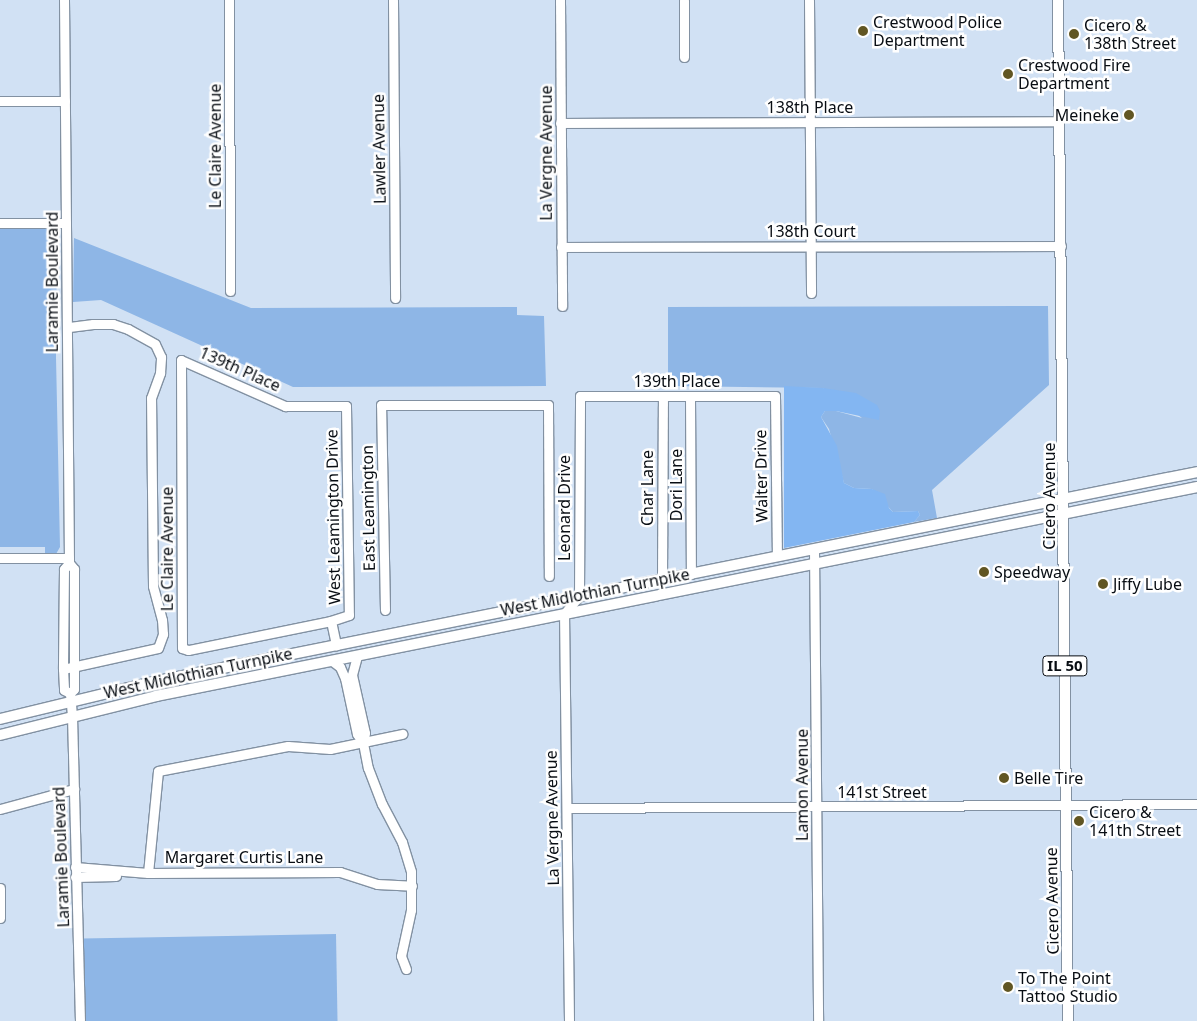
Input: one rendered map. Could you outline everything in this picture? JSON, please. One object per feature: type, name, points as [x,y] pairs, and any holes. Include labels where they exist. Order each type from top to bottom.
[{"type":"main road","name":"Cicero Avenue","points":[[1058,0],[1068,1021]]},
{"type":"main road","name":"West Midlothian Turnpike","points":[[0,719],[70,697],[153,682],[1197,472]]},
{"type":"main road","name":"West Midlothian Turnpike","points":[[0,735],[156,696],[1197,487]]},
{"type":"main road","points":[[336,645],[344,659]]},
{"type":"street","name":"Laramie Boulevard","points":[[64,0],[69,561],[74,569],[74,689],[70,697],[80,1021]]},
{"type":"street","name":"Le Claire Avenue","points":[[229,0],[230,291]]},
{"type":"street","name":"Lawler Avenue","points":[[393,0],[395,298]]},
{"type":"street","name":"La Vergne Avenue","points":[[560,0],[562,306]]},
{"type":"street","points":[[684,0],[684,57]]},
{"type":"street","points":[[809,0],[812,293]]},
{"type":"street","points":[[0,101],[65,101]]},
{"type":"street","name":"138th Place","points":[[560,123],[1059,121]]},
{"type":"street","points":[[0,224],[66,223]]},
{"type":"street","name":"138th Court","points":[[561,247],[1061,246]]},
{"type":"street","points":[[63,669],[158,648],[161,644],[162,620],[153,586],[150,398],[160,373],[161,357],[154,344],[128,329],[103,324],[67,327]]},
{"type":"street","name":"Le Claire Avenue","points":[[181,360],[182,648],[188,650],[331,622]]},
{"type":"street","name":"139th Place","points":[[181,360],[285,406],[346,406]]},
{"type":"street","name":"139th Place","points":[[580,396],[775,396]]},
{"type":"street","name":"Leonard Drive","points":[[579,596],[580,396]]},
{"type":"street","name":"Char Lane","points":[[662,579],[663,396]]},
{"type":"street","name":"Dori Lane","points":[[690,396],[691,574]]},
{"type":"street","name":"Walter Drive","points":[[775,396],[776,556]]},
{"type":"street","name":"East Leamington","points":[[385,610],[380,405],[548,405],[549,576]]},
{"type":"street","name":"West Leamington Drive","points":[[336,645],[331,622],[349,615],[346,406]]},
{"type":"street","name":"Lamon Avenue","points":[[814,549],[818,1021]]},
{"type":"street","points":[[0,558],[69,561]]},
{"type":"street","name":"Laramie Boulevard","points":[[69,561],[64,569],[63,669],[64,690],[70,697]]},
{"type":"street","points":[[564,614],[579,596]]},
{"type":"street","name":"La Vergne Avenue","points":[[564,614],[569,1021]]},
{"type":"street","points":[[357,656],[352,675],[365,733],[363,743]]},
{"type":"street","points":[[332,661],[340,667],[345,678],[357,734],[363,743],[375,789],[408,857],[412,886],[411,910],[401,956],[406,969]]},
{"type":"street","points":[[75,877],[139,876],[148,873],[158,772],[288,746],[323,750],[402,734]]},
{"type":"street","points":[[0,809],[74,788]]},
{"type":"street","name":"141st Street","points":[[567,808],[817,808],[1197,804]]},
{"type":"street","name":"Margaret Curtis Lane","points":[[75,867],[148,873],[332,872],[354,875],[388,886],[412,886]]},
{"type":"street","points":[[0,888],[0,918]]},
{"type":"shaded area","points":[[0,229],[49,229],[54,230],[57,234],[56,357],[60,547],[56,554],[45,554],[45,547],[0,547]]},
{"type":"shaded area","points":[[74,238],[251,308],[517,307],[517,315],[544,316],[546,386],[293,387],[101,300],[73,302]]},
{"type":"shaded area","points":[[1048,306],[1049,385],[932,490],[937,518],[914,522],[920,515],[918,511],[893,512],[872,489],[854,488],[844,483],[829,429],[821,417],[825,411],[836,411],[862,418],[823,388],[668,386],[668,307]]},
{"type":"shaded area","points":[[784,386],[823,388],[856,393],[877,405],[880,411],[879,420],[836,411],[825,411],[821,417],[837,446],[844,483],[854,488],[872,489],[885,494],[889,508],[893,512],[918,511],[920,515],[914,522],[784,548]]},
{"type":"shaded area","points":[[336,934],[338,1021],[83,1021],[82,938]]},
{"type":"place","name":"Crestwood Police Department","points":[[863,31]]},
{"type":"place","name":"Cicero & 138th Street","points":[[1074,34]]},
{"type":"place","name":"Crestwood Fire Department","points":[[1008,74]]},
{"type":"place","name":"Meineke","points":[[1129,115]]},
{"type":"place","name":"Speedway","points":[[984,572]]},
{"type":"place","name":"Jiffy Lube","points":[[1103,584]]},
{"type":"place","name":"Belle Tire","points":[[1004,778]]},
{"type":"place","name":"Cicero & 141th Street","points":[[1079,821]]},
{"type":"place","name":"To The Point Tattoo Studio","points":[[1008,987]]}]
